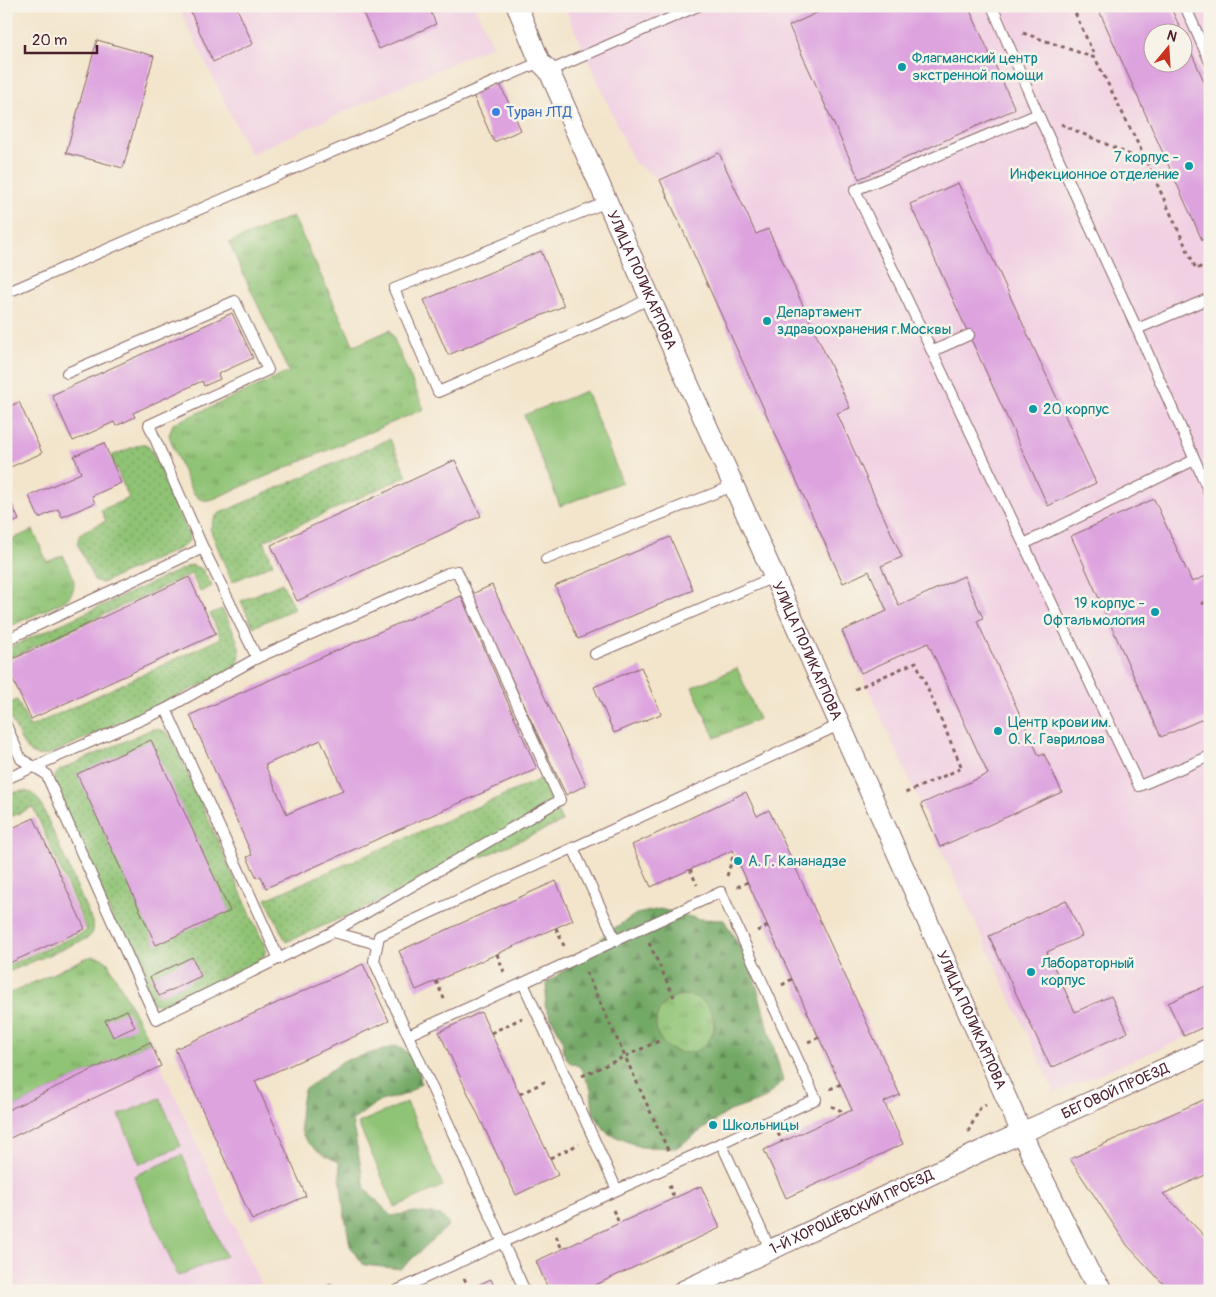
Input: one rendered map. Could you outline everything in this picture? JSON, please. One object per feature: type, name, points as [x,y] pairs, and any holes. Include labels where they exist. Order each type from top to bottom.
[{"type":"street","name":"УЛИЦА ПОЛИКАРПОВА","points":[[518,6],[650,298],[1021,1133],[1089,1272],[1104,1291]]},
{"type":"street","name":"БЕГОВОЙ ПРОЕЗД","points":[[1021,1133],[1210,1048]]},
{"type":"street","name":"1-Й ХОРОШЁВСКИЙ ПРОЕЗД","points":[[683,1291],[1021,1133]]},
{"type":"lane","points":[[6,293],[544,66],[698,6]]},
{"type":"lane","points":[[992,6],[1038,114],[1137,329],[1210,494]]},
{"type":"lane","points":[[1185,6],[1210,62]]},
{"type":"lane","points":[[1038,114],[855,190],[1140,786],[1210,756]]},
{"type":"lane","points":[[607,202],[394,289],[438,392],[625,311],[650,298]]},
{"type":"lane","points":[[1137,329],[1210,298]]},
{"type":"lane","points":[[67,373],[235,301],[268,370],[149,425],[203,548],[257,658]]},
{"type":"lane","points":[[933,351],[969,335]]},
{"type":"lane","points":[[1024,544],[1194,460]]},
{"type":"lane","points":[[546,559],[733,486]]},
{"type":"lane","points":[[6,640],[203,548]]},
{"type":"lane","points":[[6,725],[21,759],[33,766],[46,774],[156,1019],[333,932],[560,800],[457,571],[448,573],[257,658],[166,709],[33,766],[6,779]]},
{"type":"lane","points":[[595,654],[774,577]]},
{"type":"lane","points":[[166,709],[279,959]]},
{"type":"lane","points":[[525,1291],[374,961],[379,936],[839,725]]},
{"type":"lane","points":[[573,848],[616,941]]},
{"type":"lane","points":[[396,1291],[816,1099],[721,892],[408,1035]]},
{"type":"lane","points":[[333,932],[377,944]]},
{"type":"lane","points":[[523,983],[617,1190]]},
{"type":"lane","points":[[721,1143],[770,1249]]},
{"type":"path","points":[[1072,6],[1196,269],[1210,263]]},
{"type":"path","points":[[1001,26],[1095,58]]},
{"type":"path","points":[[1038,114],[1147,162]]},
{"type":"path","points":[[1201,604],[1210,600]]},
{"type":"path","points":[[855,689],[916,662],[962,768],[903,794]]},
{"type":"path","points":[[721,892],[734,853]]},
{"type":"path","points":[[643,929],[674,997]]},
{"type":"path","points":[[579,957],[674,1164]]},
{"type":"path","points":[[491,1033],[536,1012]]},
{"type":"path","points":[[568,1083],[661,1040]]},
{"type":"path","points":[[520,1094],[563,1072]]},
{"type":"path","points":[[972,1138],[969,1130],[980,1108],[986,1105]]},
{"type":"path","points":[[550,1158],[593,1138]]},
{"type":"shaded area","points":[[178,6],[474,6],[493,45],[250,154]]},
{"type":"shaded area","points":[[564,6],[1210,6],[1210,1027],[1055,1093],[842,631],[887,611],[869,572],[843,583],[660,180],[634,162]]},
{"type":"shaded area","points":[[150,1042],[264,1291],[6,1291],[6,1111]]},
{"type":"green space","points":[[293,216],[354,346],[390,330],[424,409],[213,499],[201,499],[195,495],[189,485],[171,441],[169,435],[173,424],[289,372],[229,243]]},
{"type":"green space","points":[[586,391],[622,482],[560,506],[524,415]]},
{"type":"green space","points":[[390,439],[407,476],[264,541],[273,564],[232,582],[210,529],[215,517],[220,513]]},
{"type":"green space","points":[[141,444],[146,444],[152,451],[188,532],[189,541],[181,548],[102,583],[94,580],[77,543],[80,534],[106,521],[101,510],[129,498],[111,456]]},
{"type":"green space","points":[[33,530],[47,562],[63,555],[72,573],[73,590],[65,601],[6,628],[6,542]]},
{"type":"green space","points":[[191,565],[202,569],[212,586],[200,592],[191,574],[6,660],[6,649]]},
{"type":"green space","points":[[282,583],[294,609],[253,627],[241,601]]},
{"type":"green space","points":[[222,609],[235,636],[240,652],[237,664],[225,674],[53,753],[45,755],[32,754],[24,746],[8,714],[6,705],[17,700],[30,727],[221,638],[210,614]]},
{"type":"green space","points":[[737,668],[759,719],[715,738],[692,687]]},
{"type":"green space","points":[[152,729],[163,731],[172,738],[266,949],[264,956],[258,961],[166,1004],[158,1005],[150,1002],[52,783],[55,775],[60,770]]},
{"type":"green space","points":[[543,778],[562,822],[286,942],[266,899]]},
{"type":"green space","points":[[20,791],[33,794],[41,804],[93,924],[93,928],[88,938],[6,973],[6,966],[87,931],[33,807],[6,819],[6,795]]},
{"type":"green space","points":[[660,909],[699,919],[724,920],[751,966],[783,1081],[764,1099],[728,1112],[676,1148],[640,1147],[607,1133],[593,1113],[591,1089],[580,1067],[569,1062],[563,1052],[563,1040],[545,1006],[547,982],[588,955],[604,935],[636,914]],"holes":[[[658,1013],[714,1018],[715,1028],[713,1035],[661,1040],[657,1030]]]},
{"type":"green space","points":[[94,956],[102,958],[108,963],[150,1042],[6,1111],[6,993],[13,992]]},
{"type":"green space","points":[[685,995],[696,997],[706,1003],[712,1013],[714,1024],[712,1035],[706,1045],[696,1051],[685,1053],[674,1051],[664,1045],[658,1035],[656,1024],[658,1013],[664,1003],[674,997]]},
{"type":"green space","points":[[396,1046],[417,1057],[421,1083],[407,1094],[377,1102],[352,1121],[365,1188],[391,1216],[415,1212],[441,1215],[449,1225],[401,1269],[364,1265],[350,1246],[343,1205],[339,1162],[320,1152],[307,1141],[302,1133],[300,1121],[304,1090],[343,1061]]},
{"type":"green space","points":[[160,1098],[181,1146],[140,1164],[119,1115]]},
{"type":"green space","points":[[407,1102],[443,1186],[395,1207],[358,1123]]},
{"type":"green space","points":[[182,1155],[226,1256],[178,1276],[134,1176]]},
{"type":"building","points":[[188,6],[236,6],[253,44],[213,62]]},
{"type":"building","points":[[360,6],[428,6],[436,24],[379,49]]},
{"type":"building","name":"Флагманский центр экстренной помощи","points":[[831,6],[968,6],[1015,109],[859,179],[789,26]]},
{"type":"building","name":"7 корпус - Инфекционное отделение","points":[[1097,6],[1170,6],[1177,22],[1144,22],[1144,72],[1194,72],[1194,59],[1210,95],[1210,237],[1202,240]]},
{"type":"building","points":[[97,40],[154,56],[123,168],[66,153]]},
{"type":"building","name":"Туран ЛТД","points":[[499,82],[521,130],[494,142],[472,93]]},
{"type":"building","name":"Департамент здравоохранения г.Москвы","points":[[719,153],[756,234],[768,229],[850,408],[837,413],[902,557],[881,566],[899,606],[964,576],[983,618],[977,621],[1039,756],[1044,754],[1062,792],[940,847],[921,804],[988,774],[928,643],[861,673],[842,631],[887,611],[869,571],[843,583],[660,180]]},
{"type":"building","name":"20 корпус","points":[[958,183],[1096,483],[1048,506],[910,204]]},
{"type":"building","points":[[541,251],[564,306],[448,355],[424,300]]},
{"type":"building","points":[[232,313],[253,358],[218,374],[220,379],[204,386],[202,381],[133,413],[135,417],[116,426],[114,422],[73,441],[52,395]]},
{"type":"building","points":[[19,402],[42,453],[6,469],[6,408]]},
{"type":"building","points":[[104,443],[121,483],[92,496],[95,503],[62,517],[58,509],[39,518],[29,496],[81,473],[74,456]]},
{"type":"building","points":[[455,460],[481,516],[297,601],[271,545]]},
{"type":"building","points":[[9,498],[19,520],[6,526],[6,499]]},
{"type":"building","name":"19 корпус - Офтальмология","points":[[1154,499],[1192,582],[1206,576],[1210,584],[1210,716],[1161,737],[1071,536]]},
{"type":"building","points":[[670,537],[693,590],[578,639],[555,586]]},
{"type":"building","points":[[189,577],[216,634],[31,719],[6,662]]},
{"type":"building","points":[[492,585],[586,785],[566,795],[472,594]]},
{"type":"building","points":[[461,596],[537,769],[266,888],[261,876],[257,878],[247,857],[252,855],[190,715]],"holes":[[[321,740],[343,790],[287,814],[265,765]]]},
{"type":"building","points":[[641,667],[661,714],[614,733],[594,687]]},
{"type":"building","points":[[151,740],[230,911],[156,945],[77,774]]},
{"type":"building","points":[[746,792],[757,816],[769,810],[900,1095],[884,1102],[903,1144],[786,1198],[764,1150],[852,1110],[733,850],[651,887],[632,845]]},
{"type":"building","points":[[34,818],[85,929],[7,964],[6,831]]},
{"type":"building","points":[[556,881],[573,920],[416,990],[399,951]]},
{"type":"building","name":"Лабораторный корпус","points":[[1066,900],[1082,936],[1047,952],[1075,1012],[1111,996],[1128,1032],[1051,1068],[989,936]]},
{"type":"building","points":[[192,957],[201,976],[159,996],[150,977]]},
{"type":"building","points":[[363,964],[389,1021],[255,1081],[306,1196],[252,1220],[175,1049]]},
{"type":"building","points":[[1210,984],[1210,1024],[1184,1036],[1168,1003]]},
{"type":"building","points":[[127,1010],[135,1027],[113,1037],[105,1020]]},
{"type":"building","points":[[481,1012],[558,1175],[516,1195],[439,1032]]},
{"type":"building","points":[[150,1042],[161,1066],[6,1140],[6,1111]]},
{"type":"building","points":[[1210,1097],[1210,1173],[1163,1194],[1210,1242],[1210,1291],[1170,1291],[1127,1245],[1070,1159]]},
{"type":"building","points":[[701,1186],[720,1228],[582,1291],[549,1291],[536,1261]]},
{"type":"building","points":[[491,1279],[496,1291],[465,1291]]},
{"type":"building","points":[[331,1284],[334,1291],[317,1291]]},
{"type":"place","name":"Флагманский центр экстренной помощи","points":[[902,67]]},
{"type":"place","name":"Туран ЛТД","points":[[496,112]]},
{"type":"place","name":"7 корпус - Инфекционное отделение","points":[[1189,166]]},
{"type":"place","name":"Департамент здравоохранения г.Москвы","points":[[767,321]]},
{"type":"place","name":"20 корпус","points":[[1033,409]]},
{"type":"place","name":"19 корпус - Офтальмология","points":[[1155,612]]},
{"type":"place","name":"Центр крови им. О. К. Гаврилова","points":[[998,731]]},
{"type":"place","name":"А. Г. Кананадзе","points":[[738,861]]},
{"type":"place","name":"Лабораторный корпус","points":[[1031,972]]},
{"type":"place","name":"Школьницы","points":[[713,1125]]}]
